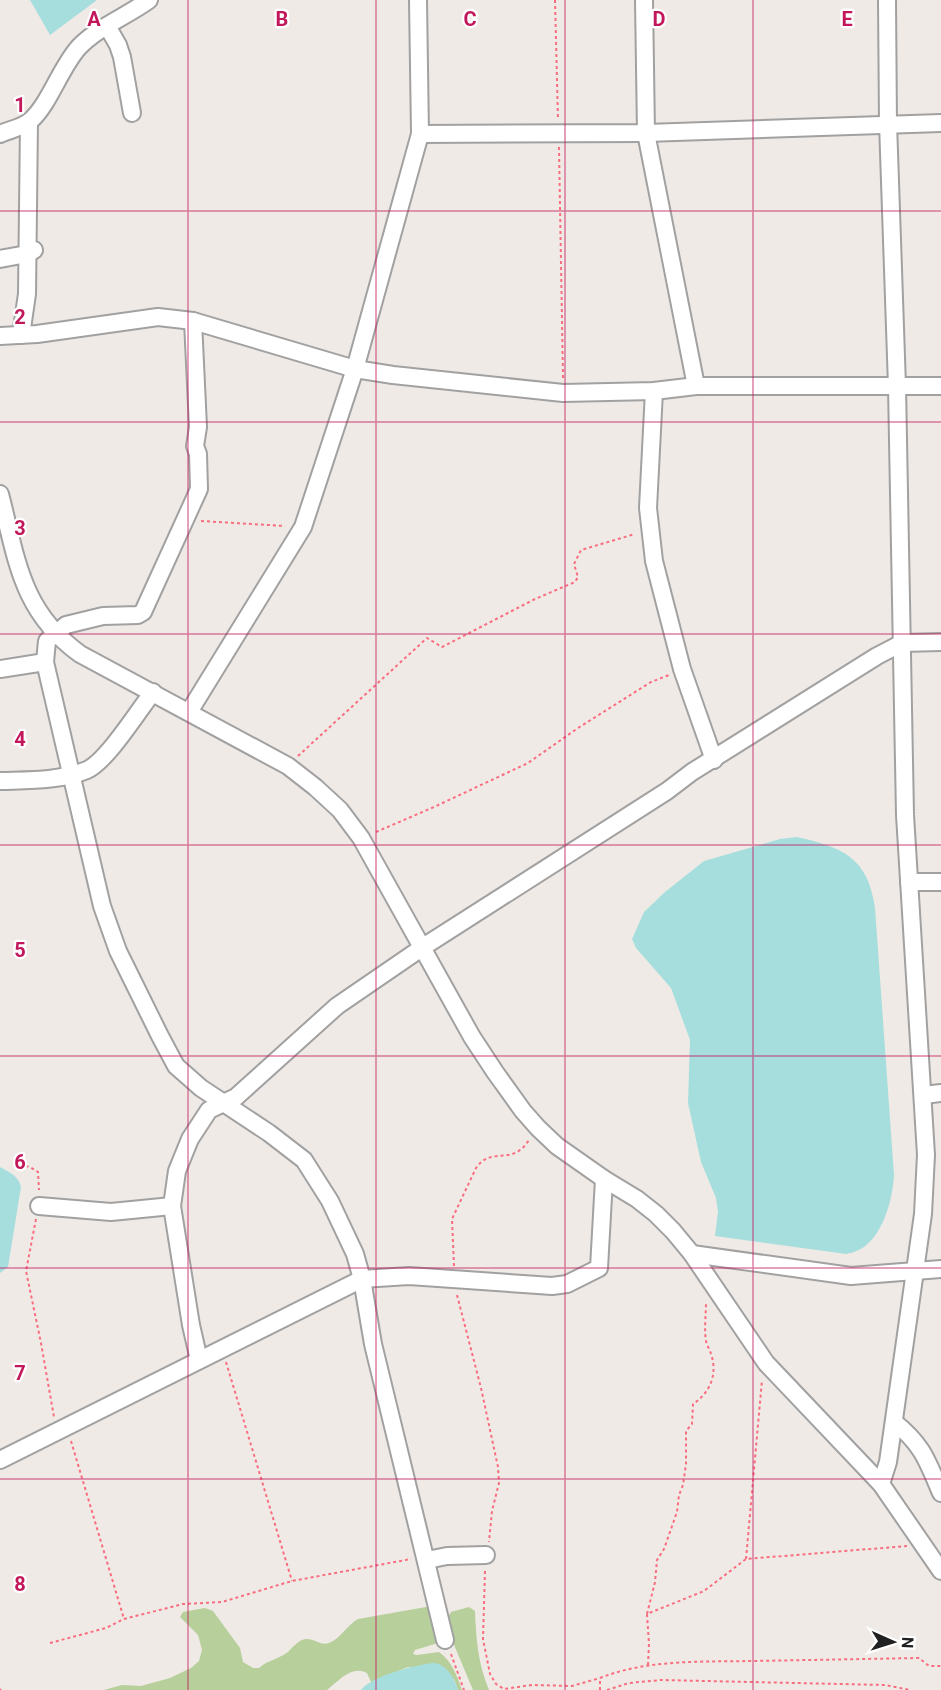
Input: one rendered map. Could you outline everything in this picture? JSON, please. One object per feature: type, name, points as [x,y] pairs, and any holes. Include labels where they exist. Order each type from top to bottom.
[{"type":"street","points":[[0,134],[30,122],[42,106],[66,63],[81,45],[149,0]]},
{"type":"street","points":[[189,712],[303,527],[355,369],[420,134],[418,0]]},
{"type":"street","points":[[644,0],[646,133],[696,386]]},
{"type":"street","points":[[881,1484],[888,1462],[894,1422],[927,1155],[905,815],[887,0]]},
{"type":"street","points":[[107,26],[122,57],[132,112]]},
{"type":"street","points":[[21,335],[30,252],[30,122]]},
{"type":"street","points":[[420,134],[646,133],[941,123]]},
{"type":"street","points":[[0,259],[30,252]]},
{"type":"street","points":[[0,336],[158,316],[193,321],[355,369],[563,393],[654,391],[696,386],[941,386]]},
{"type":"street","points":[[193,321],[198,428],[195,446],[198,454],[199,489],[143,612],[138,615],[103,616],[66,626],[47,640],[45,662],[102,906],[118,951],[176,1066],[223,1104],[269,1133],[304,1160],[330,1201],[355,1254],[362,1279],[373,1344],[445,1640]]},
{"type":"street","points":[[654,391],[648,508],[654,561],[682,669],[714,760]]},
{"type":"street","points":[[0,494],[21,577],[42,617],[55,633],[80,654],[288,766],[340,810],[361,838],[489,1063],[538,1128],[557,1146],[656,1214],[692,1254],[772,1368],[881,1484],[941,1571]]},
{"type":"street","points":[[200,1360],[191,1325],[172,1206],[177,1171],[190,1139],[209,1110],[236,1097],[337,1006],[423,947],[714,760],[877,656],[902,643],[941,642]]},
{"type":"street","points":[[0,669],[45,662]]},
{"type":"street","points":[[0,781],[57,778],[88,769],[101,760],[153,692]]},
{"type":"street","points":[[909,882],[941,882]]},
{"type":"street","points":[[924,1095],[941,1093]]},
{"type":"street","points":[[0,1460],[362,1279],[409,1276],[552,1286],[567,1284],[599,1268],[604,1179]]},
{"type":"street","points":[[39,1206],[111,1212],[172,1206]]},
{"type":"street","points":[[692,1254],[851,1276],[941,1269]]},
{"type":"street","points":[[894,1422],[915,1440],[941,1492]]},
{"type":"street","points":[[426,1558],[486,1555]]},
{"type":"path","points":[[555,0],[563,393]]},
{"type":"path","points":[[184,520],[303,527]]},
{"type":"path","points":[[288,766],[427,638],[442,647],[535,599],[575,582],[578,577],[574,564],[581,550],[649,529]]},
{"type":"path","points":[[361,838],[434,807],[528,762],[651,682],[682,669]]},
{"type":"path","points":[[538,1128],[520,1150],[488,1157],[481,1161],[452,1219],[459,1308],[481,1388],[498,1467],[499,1483],[492,1511],[486,1555],[483,1639],[490,1674],[496,1684],[504,1689],[532,1685],[572,1686],[622,1669],[701,1662],[919,1658],[929,1666],[941,1666]]},
{"type":"path","points":[[14,1163],[30,1167],[38,1172],[39,1206],[26,1271],[62,1429],[124,1619]]},
{"type":"path","points":[[648,1665],[647,1614],[656,1582],[657,1560],[668,1539],[683,1485],[686,1464],[686,1431],[692,1424],[693,1404],[700,1400],[713,1378],[714,1365],[706,1343],[706,1298],[716,1289]]},
{"type":"path","points":[[222,1348],[292,1581]]},
{"type":"path","points":[[746,1559],[762,1379],[772,1368]]},
{"type":"path","points":[[647,1614],[704,1591],[746,1559],[911,1546],[919,1538]]},
{"type":"path","points":[[50,1643],[106,1628],[124,1619],[183,1604],[222,1602],[292,1581],[426,1558]]},
{"type":"path","points":[[445,1640],[464,1690]]},
{"type":"path","points":[[600,1678],[600,1690]]},
{"type":"path","points":[[607,1690],[629,1683],[661,1680],[885,1685],[910,1690]]},
{"type":"green space","points":[[431,1607],[438,1643],[415,1650],[413,1654],[439,1652],[451,1664],[462,1690],[458,1690],[454,1679],[408,1667],[371,1682],[367,1673],[350,1672],[327,1690],[104,1690],[122,1685],[141,1686],[170,1678],[191,1668],[199,1661],[202,1650],[198,1635],[180,1617],[183,1612],[205,1608],[213,1611],[240,1648],[243,1662],[253,1668],[259,1668],[288,1652],[301,1640],[310,1639],[323,1644],[329,1643],[358,1619]]},
{"type":"green space","points":[[469,1607],[475,1611],[478,1651],[489,1690],[473,1690],[452,1640],[448,1617],[451,1612]]},
{"type":"water","points":[[30,0],[97,0],[50,35]]},
{"type":"water","points":[[797,837],[827,845],[850,857],[866,877],[875,908],[894,1175],[889,1206],[880,1227],[867,1244],[857,1251],[846,1254],[715,1236],[718,1212],[716,1198],[701,1162],[688,1103],[690,1040],[671,988],[636,948],[632,939],[644,912],[704,861],[780,839]]},
{"type":"water","points":[[0,1167],[16,1177],[21,1187],[8,1267],[0,1273]]},
{"type":"water","points":[[435,1663],[450,1673],[458,1690],[361,1690],[384,1676],[407,1668]]}]
